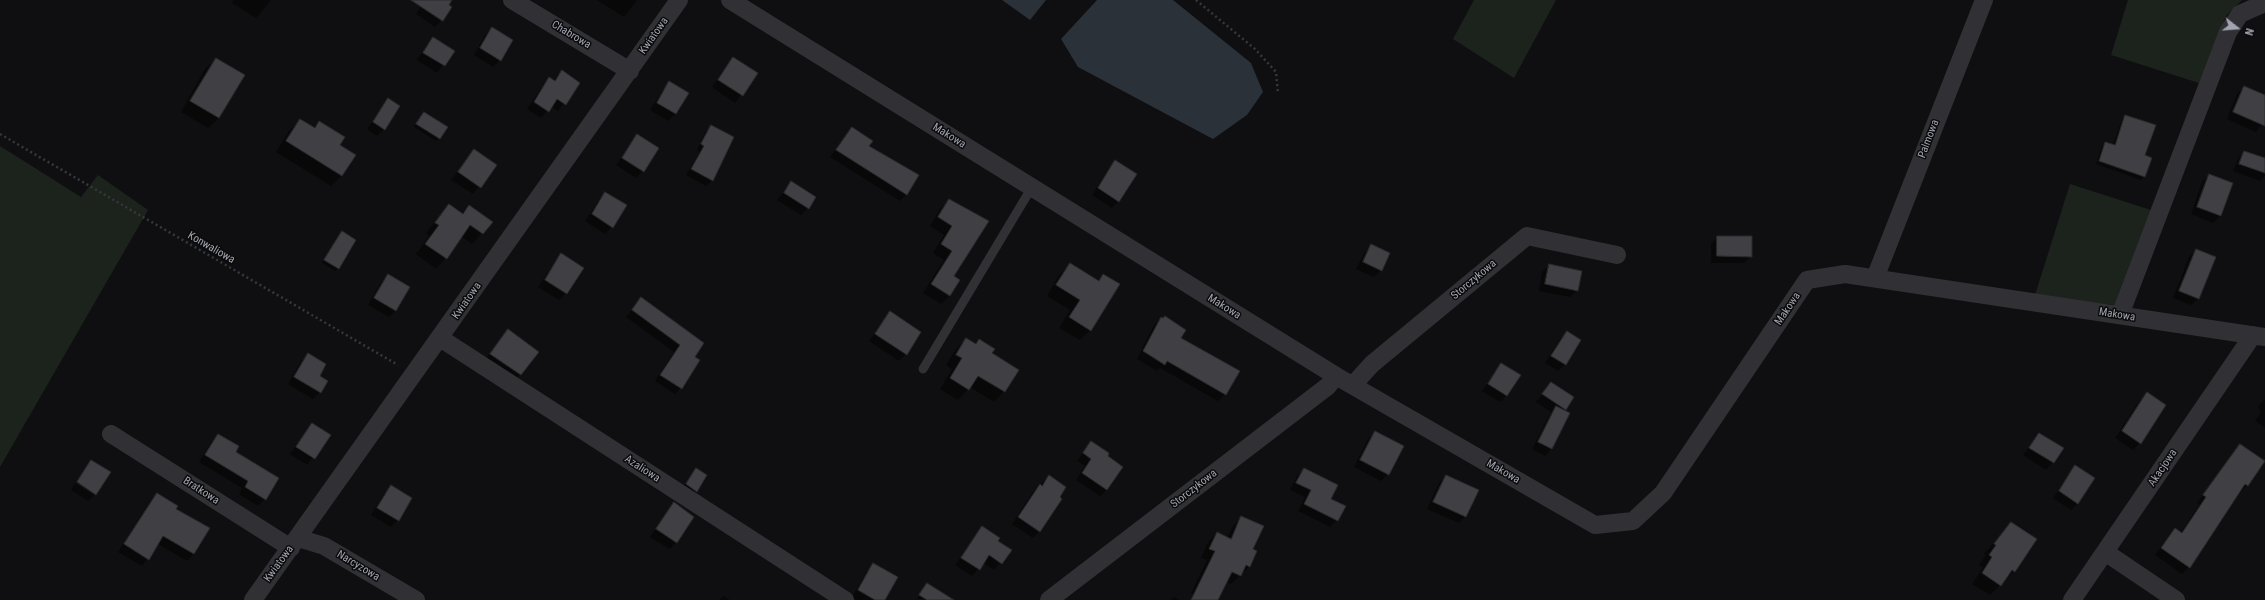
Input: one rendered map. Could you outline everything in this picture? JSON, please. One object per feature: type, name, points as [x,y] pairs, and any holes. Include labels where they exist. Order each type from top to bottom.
[{"type":"street","name":"Chabrowa","points":[[512,0],[630,71]]},
{"type":"street","name":"Kwiatowa","points":[[253,600],[679,0]]},
{"type":"street","name":"Makowa","points":[[730,0],[1336,376],[1595,525],[1633,521],[1663,493],[1807,280],[1845,274],[2259,336]]},
{"type":"street","name":"Palmowa","points":[[1874,278],[1984,0]]},
{"type":"street","points":[[2120,315],[2228,32],[2240,14],[2265,3]]},
{"type":"street","name":"Storczykowa","points":[[1353,385],[1372,364],[1527,236],[1617,255]]},
{"type":"street","name":"Akacjowa","points":[[2072,600],[2259,336]]},
{"type":"street","name":"Azaliowa","points":[[440,338],[845,600]]},
{"type":"street","name":"Storczykowa","points":[[1050,600],[1328,386],[1336,376]]},
{"type":"street","name":"Bratkowa","points":[[111,434],[294,543]]},
{"type":"street","name":"Narcyzowa","points":[[294,543],[324,546],[416,600]]},
{"type":"street","points":[[2105,552],[2176,600]]},
{"type":"lane","points":[[924,369],[1032,187]]},
{"type":"path","points":[[1196,0],[1254,49],[1276,72],[1278,94]]},
{"type":"path","name":"Konwaliowa","points":[[0,134],[414,374]]},
{"type":"shaded area","points":[[1002,0],[1046,0],[1030,20]]},
{"type":"shaded area","points":[[1097,0],[1173,0],[1251,63],[1263,92],[1247,115],[1213,139],[1078,67],[1061,39]]},
{"type":"shaded area","points":[[1474,0],[1556,0],[1514,78],[1453,39]]},
{"type":"shaded area","points":[[2128,0],[2242,0],[2226,16],[2199,83],[2111,55]]},
{"type":"shaded area","points":[[0,146],[81,197],[98,175],[148,210],[0,467]]},
{"type":"shaded area","points":[[2070,184],[2151,210],[2114,305],[2035,295]]},
{"type":"building","points":[[411,0],[452,0],[449,5],[452,7],[443,21]]},
{"type":"building","points":[[492,27],[513,40],[501,61],[480,48]]},
{"type":"building","points":[[433,37],[455,51],[445,66],[423,53]]},
{"type":"building","points":[[733,57],[758,73],[743,96],[718,80]]},
{"type":"building","points":[[216,58],[245,75],[219,118],[190,101]]},
{"type":"building","points":[[562,70],[580,83],[566,105],[557,99],[549,112],[534,102],[549,77],[555,81]]},
{"type":"building","points":[[669,81],[689,93],[676,114],[657,103]]},
{"type":"building","points":[[2244,86],[2265,95],[2265,126],[2233,112]]},
{"type":"building","points":[[388,98],[400,106],[385,130],[373,122]]},
{"type":"building","points":[[424,112],[448,127],[440,139],[416,124]]},
{"type":"building","points":[[2125,115],[2156,125],[2145,155],[2152,158],[2145,177],[2099,161],[2105,142],[2115,145]]},
{"type":"building","points":[[300,119],[315,128],[319,121],[345,137],[340,145],[356,155],[342,176],[286,141]]},
{"type":"building","points":[[711,125],[734,137],[713,181],[691,169],[704,146],[701,144]]},
{"type":"building","points":[[852,127],[873,141],[869,146],[919,175],[907,195],[836,150]]},
{"type":"building","points":[[637,134],[659,148],[644,172],[622,158]]},
{"type":"building","points":[[474,149],[497,165],[481,188],[458,172]]},
{"type":"building","points":[[2244,151],[2265,158],[2265,173],[2239,164]]},
{"type":"building","points":[[1115,160],[1137,174],[1119,202],[1098,188]]},
{"type":"building","points":[[2209,174],[2233,183],[2221,216],[2197,207]]},
{"type":"building","points":[[791,181],[816,197],[809,209],[784,193]]},
{"type":"building","points":[[605,192],[627,205],[613,228],[592,214]]},
{"type":"building","points":[[949,199],[989,221],[954,276],[960,280],[950,296],[931,284],[952,251],[941,244],[952,226],[938,217]]},
{"type":"building","points":[[449,204],[463,214],[469,205],[493,222],[483,234],[470,225],[447,259],[425,244],[439,225],[435,223]]},
{"type":"building","points":[[342,231],[356,240],[339,269],[324,260]]},
{"type":"building","points":[[1717,236],[1752,236],[1752,257],[1717,256]]},
{"type":"building","points":[[1371,244],[1390,253],[1382,271],[1363,262]]},
{"type":"building","points":[[2196,249],[2216,257],[2199,299],[2179,291]]},
{"type":"building","points":[[561,253],[584,268],[567,294],[545,280]]},
{"type":"building","points":[[1070,263],[1099,281],[1103,274],[1120,284],[1091,331],[1069,317],[1080,300],[1056,285]]},
{"type":"building","points":[[1549,264],[1582,271],[1578,291],[1545,284]]},
{"type":"building","points":[[388,274],[410,287],[396,311],[374,298]]},
{"type":"building","points":[[641,297],[704,343],[695,357],[700,360],[682,389],[660,375],[680,345],[632,310]]},
{"type":"building","points":[[890,311],[921,332],[907,355],[875,334]]},
{"type":"building","points":[[1165,316],[1186,330],[1181,338],[1240,371],[1226,395],[1167,361],[1165,365],[1143,351],[1161,317],[1163,318]]},
{"type":"building","points":[[508,329],[539,352],[521,375],[490,354]]},
{"type":"building","points":[[1567,331],[1581,340],[1566,365],[1551,356]]},
{"type":"building","points":[[966,338],[976,344],[979,339],[995,349],[992,353],[1019,370],[1005,392],[978,376],[969,390],[950,378],[962,358],[956,355]]},
{"type":"building","points":[[308,353],[326,364],[320,376],[328,381],[321,393],[294,377]]},
{"type":"building","points":[[1501,363],[1521,375],[1507,396],[1488,384]]},
{"type":"building","points":[[1551,382],[1574,397],[1566,410],[1542,394]]},
{"type":"building","points":[[2147,392],[2166,405],[2141,444],[2122,431]]},
{"type":"building","points":[[1556,406],[1570,413],[1552,449],[1538,442]]},
{"type":"building","points":[[312,423],[331,435],[315,459],[296,447]]},
{"type":"building","points":[[1375,431],[1404,446],[1389,475],[1360,460]]},
{"type":"building","points":[[2039,433],[2064,448],[2054,463],[2029,448]]},
{"type":"building","points":[[218,434],[239,446],[236,452],[279,478],[266,500],[245,487],[248,481],[205,455]]},
{"type":"building","points":[[1091,441],[1109,453],[1108,456],[1123,467],[1107,490],[1082,473],[1091,459],[1083,453]]},
{"type":"building","points":[[2240,444],[2265,461],[2248,486],[2245,484],[2190,568],[2161,548],[2175,528],[2182,533],[2206,497],[2203,495]]},
{"type":"building","points":[[91,460],[111,472],[96,495],[77,482]]},
{"type":"building","points":[[2075,465],[2095,478],[2078,504],[2059,491]]},
{"type":"building","points":[[696,468],[707,475],[697,492],[686,484]]},
{"type":"building","points":[[1304,468],[1338,485],[1331,499],[1346,506],[1338,521],[1304,504],[1311,490],[1296,483]]},
{"type":"building","points":[[1049,475],[1066,487],[1060,497],[1062,499],[1040,532],[1018,517],[1040,484],[1042,486]]},
{"type":"building","points":[[1446,475],[1479,490],[1466,517],[1433,502]]},
{"type":"building","points":[[391,485],[412,498],[399,521],[377,508]]},
{"type":"building","points":[[157,493],[178,506],[176,509],[210,528],[194,554],[163,536],[149,560],[124,544]]},
{"type":"building","points":[[674,502],[694,517],[677,543],[656,529]]},
{"type":"building","points":[[1241,516],[1264,526],[1253,549],[1257,551],[1250,567],[1246,565],[1241,576],[1232,572],[1218,600],[1191,600],[1215,551],[1209,549],[1217,532],[1231,539]]},
{"type":"building","points":[[2011,522],[2037,539],[2015,572],[2012,570],[2001,586],[1982,573],[1992,557],[1989,555],[1996,545],[1994,544]]},
{"type":"building","points":[[982,526],[1000,538],[998,541],[1012,550],[1002,564],[989,555],[980,570],[961,558]]},
{"type":"building","points":[[873,563],[898,577],[885,600],[875,600],[858,590]]},
{"type":"building","points":[[927,583],[954,600],[927,600],[919,595]]}]
